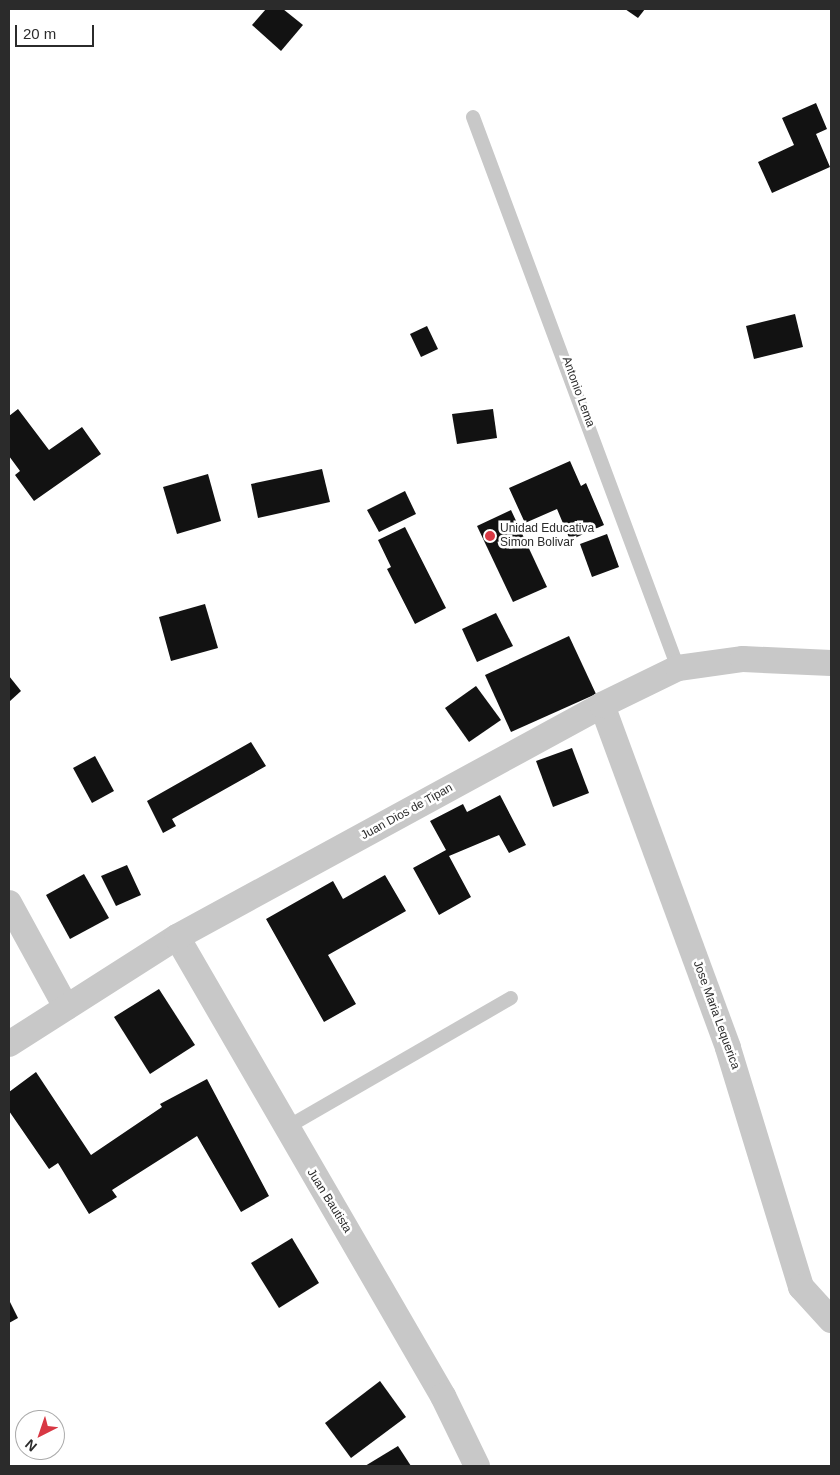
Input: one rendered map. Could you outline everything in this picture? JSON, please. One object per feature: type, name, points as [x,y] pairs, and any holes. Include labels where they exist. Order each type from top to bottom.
[{"type":"street","name":"Juan Dios de Tipan","points":[[13,1034],[66,1007],[177,937],[602,705],[678,668],[743,659],[831,663]]},
{"type":"street","name":"Jose Maria Lequerica","points":[[602,705],[728,1048],[801,1287],[831,1320]]},
{"type":"street","points":[[9,903],[66,1007]]},
{"type":"street","name":"Juan Bautista","points":[[177,937],[284,1128],[443,1396],[477,1466]]},
{"type":"lane","name":"Antonio Lema","points":[[472,118],[678,668]]},
{"type":"lane","points":[[284,1128],[510,998]]},
{"type":"building","points":[[266,9],[283,9],[303,25],[281,51],[252,25]]},
{"type":"building","points":[[625,9],[645,9],[638,18]]},
{"type":"building","points":[[816,103],[827,129],[816,134],[830,167],[772,193],[758,162],[794,145],[782,118]]},
{"type":"building","points":[[795,314],[803,347],[754,359],[746,326]]},
{"type":"building","points":[[427,326],[438,349],[421,357],[410,334]]},
{"type":"building","points":[[18,409],[49,450],[82,427],[101,454],[34,501],[15,475],[20,471],[9,456],[9,416]]},
{"type":"building","points":[[493,409],[497,438],[457,444],[452,414]]},
{"type":"building","points":[[570,461],[581,486],[586,483],[604,525],[570,540],[557,509],[525,523],[509,488]]},
{"type":"building","points":[[322,469],[330,502],[258,518],[251,484]]},
{"type":"building","points":[[208,474],[221,521],[177,534],[163,487]]},
{"type":"building","points":[[405,491],[416,514],[379,532],[367,510]]},
{"type":"building","points":[[511,510],[547,587],[513,602],[477,526]]},
{"type":"building","points":[[405,527],[446,608],[415,624],[387,569],[391,567],[378,540]]},
{"type":"building","points":[[607,534],[619,567],[592,577],[580,544]]},
{"type":"building","points":[[205,604],[218,648],[171,661],[159,617]]},
{"type":"building","points":[[496,613],[513,646],[477,662],[462,629]]},
{"type":"building","points":[[569,636],[596,694],[511,732],[485,675]]},
{"type":"building","points":[[9,676],[21,691],[9,702]]},
{"type":"building","points":[[476,686],[501,720],[469,742],[445,708]]},
{"type":"building","points":[[251,742],[266,766],[172,819],[176,826],[163,833],[147,801]]},
{"type":"building","points":[[572,748],[589,793],[553,807],[536,761]]},
{"type":"building","points":[[95,756],[114,791],[92,803],[73,768]]},
{"type":"building","points":[[500,795],[526,845],[509,853],[499,835],[449,856],[471,897],[439,915],[413,868],[446,850],[430,821],[463,804],[467,812]]},
{"type":"building","points":[[127,865],[141,895],[116,906],[101,876]]},
{"type":"building","points":[[84,874],[109,918],[70,939],[46,895]]},
{"type":"building","points":[[385,875],[406,911],[328,955],[356,1004],[324,1022],[266,919],[333,881],[343,899]]},
{"type":"building","points":[[159,989],[195,1045],[150,1074],[114,1017]]},
{"type":"building","points":[[36,1072],[91,1155],[162,1107],[160,1104],[207,1079],[269,1196],[241,1212],[197,1136],[112,1190],[117,1197],[89,1214],[58,1163],[49,1169],[9,1111],[9,1092]]},
{"type":"building","points":[[292,1238],[319,1283],[279,1308],[251,1263]]},
{"type":"building","points":[[9,1300],[18,1318],[9,1323]]},
{"type":"building","points":[[380,1381],[406,1417],[351,1458],[325,1423]]},
{"type":"building","points":[[398,1446],[411,1466],[365,1466]]},
{"type":"place","name":"Unidad Educativa Simon Bolivar","points":[[490,536]]}]
